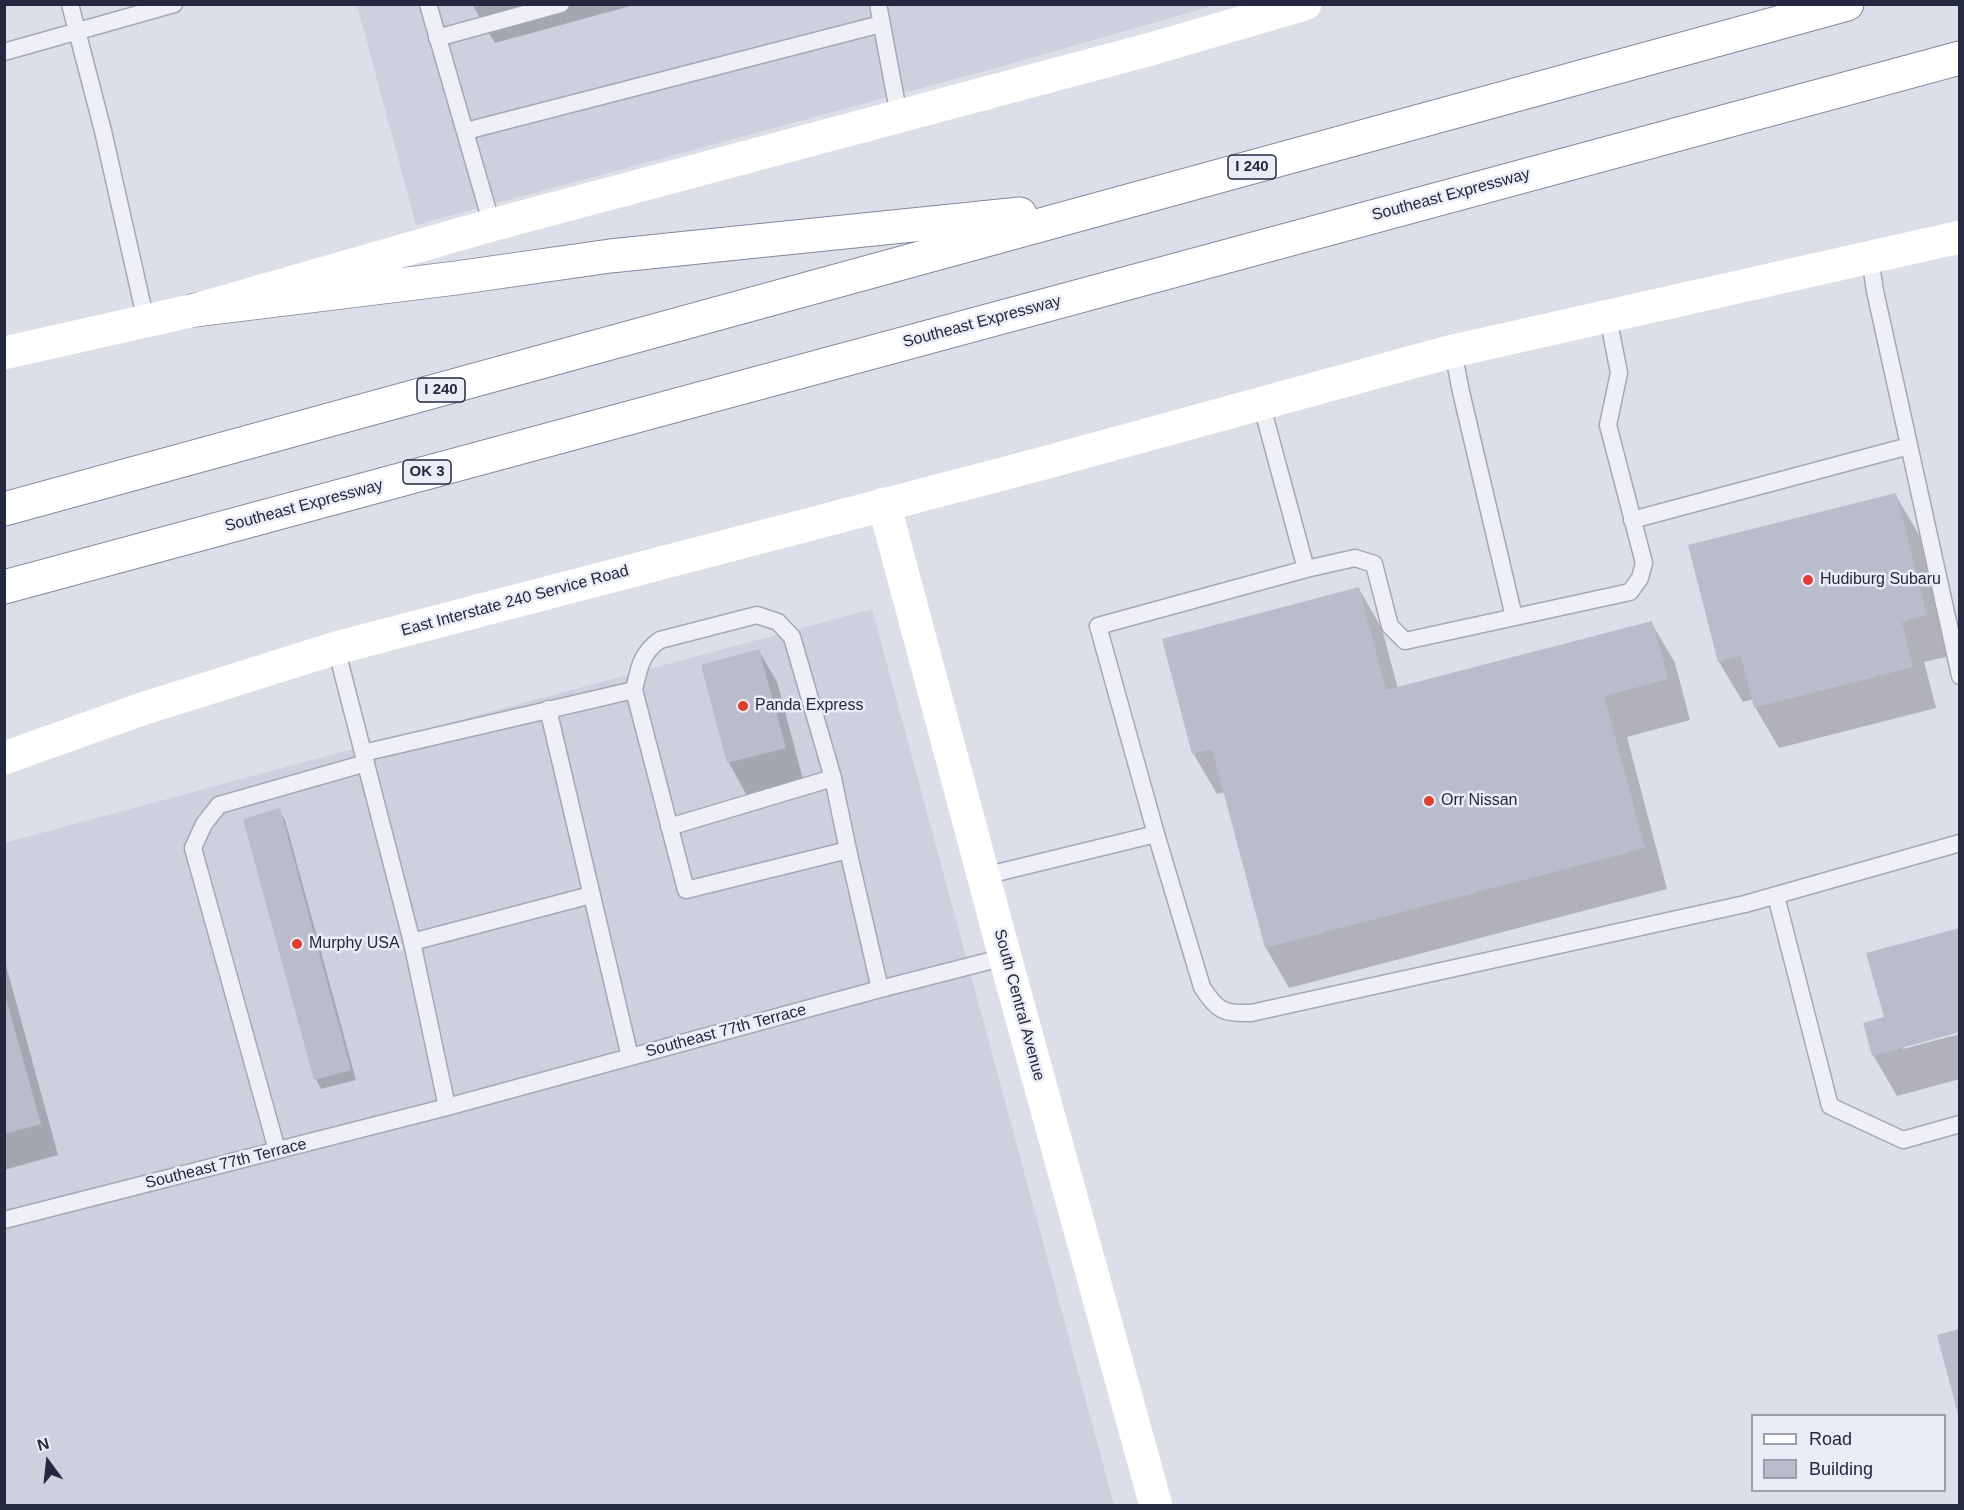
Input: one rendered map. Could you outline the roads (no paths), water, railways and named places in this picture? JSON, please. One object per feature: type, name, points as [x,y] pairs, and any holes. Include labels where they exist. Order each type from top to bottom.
[{"type":"main road","points":[[4,353],[195,309],[492,225],[1151,49],[1305,4]]},
{"type":"main road","name":"I 240","points":[[4,509],[1847,4]]},
{"type":"main road","name":"Southeast Expressway","points":[[4,587],[1959,57]]},
{"type":"main road","points":[[195,309],[456,278],[610,256],[1047,211],[1257,166]]},
{"type":"main road","name":"East Interstate 240 Service Road","points":[[4,758],[142,709],[336,648],[1033,466],[1453,351],[1959,237]]},
{"type":"main road","name":"South Central Avenue","points":[[885,504],[1005,957],[1156,1506]]},
{"type":"lane","points":[[70,4],[103,131],[146,321]]},
{"type":"lane","points":[[4,52],[174,4]]},
{"type":"lane","points":[[428,4],[492,225]]},
{"type":"lane","points":[[437,38],[561,4]]},
{"type":"lane","points":[[878,4],[899,116]]},
{"type":"lane","points":[[466,131],[881,24]]},
{"type":"lane","points":[[1870,258],[1875,291],[1959,676]]},
{"type":"lane","points":[[1608,316],[1619,373],[1608,425],[1644,563],[1641,578],[1630,592],[1405,641],[1390,626],[1374,564],[1355,558],[1306,569],[1098,626],[1155,834],[1202,987],[1211,1001],[1228,1014],[1251,1013],[1745,904],[1959,843]]},
{"type":"lane","points":[[1453,351],[1514,617]]},
{"type":"lane","points":[[1261,403],[1306,569]]},
{"type":"lane","points":[[1632,519],[1909,446]]},
{"type":"lane","points":[[848,850],[686,890],[634,690],[640,663],[648,648],[660,640],[757,615],[778,622],[792,637],[833,778],[880,989]]},
{"type":"lane","points":[[336,648],[412,942],[447,1107]]},
{"type":"lane","points":[[277,1150],[193,848],[204,824],[219,805],[365,758],[548,709],[634,690]]},
{"type":"lane","points":[[548,709],[630,1057]]},
{"type":"lane","points":[[669,827],[833,778]]},
{"type":"lane","points":[[984,876],[1155,834]]},
{"type":"lane","points":[[412,942],[591,895]]},
{"type":"lane","points":[[1776,896],[1830,1106],[1903,1140],[1959,1124]]},
{"type":"lane","name":"Southeast 77th Terrace","points":[[4,1220],[447,1107],[1005,957]]},
{"type":"place","name":"Hudiburg Subaru","points":[[1808,580]]},
{"type":"place","name":"Panda Express","points":[[743,706]]},
{"type":"place","name":"Orr Nissan","points":[[1429,801]]},
{"type":"place","name":"Murphy USA","points":[[297,944]]}]
